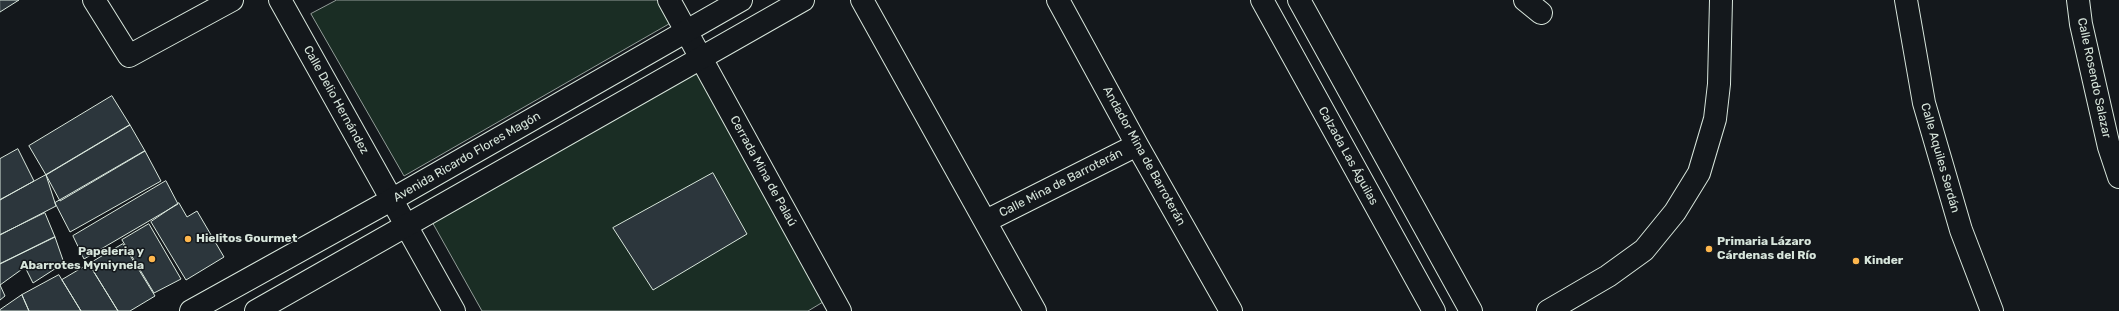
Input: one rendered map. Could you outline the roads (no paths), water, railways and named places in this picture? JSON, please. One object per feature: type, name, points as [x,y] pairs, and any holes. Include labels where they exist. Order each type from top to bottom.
[{"type":"street","points":[[94,0],[130,56],[232,0]]},
{"type":"street","name":"Calle Delio Hernández","points":[[280,0],[454,311]]},
{"type":"street","name":"Cerrada Mina de Palaú","points":[[670,0],[840,311]]},
{"type":"street","name":"Avenida Ricardo Flores Magón","points":[[191,311],[391,200],[741,0]]},
{"type":"street","points":[[256,311],[803,0]]},
{"type":"street","points":[[862,0],[1036,311]]},
{"type":"street","name":"Andador Mina de Barroterán","points":[[1058,0],[1137,145],[1231,311]]},
{"type":"street","name":"Calzada Las Águilas","points":[[1262,0],[1434,311]]},
{"type":"street","points":[[1299,0],[1471,311]]},
{"type":"street","points":[[1525,0],[1541,13],[1542,0]]},
{"type":"street","points":[[1548,311],[1608,276],[1644,250],[1675,212],[1699,173],[1715,119],[1719,84],[1720,0]]},
{"type":"street","name":"Calle Aquiles Serdán","points":[[1906,0],[1924,104],[1961,230],[1992,311]]},
{"type":"street","name":"Calle Rosendo Salazar","points":[[2078,0],[2081,24],[2108,147],[2119,177]]},
{"type":"street","name":"Calle Mina de Barroterán","points":[[986,221],[1137,145]]},
{"type":"place","name":"Hielitos Gourmet","points":[[188,239]]},
{"type":"place","name":"Primaria Lázaro Cárdenas del Río","points":[[1709,249]]},
{"type":"place","name":"Papeleria y Abarrotes Myniynela","points":[[152,259]]},
{"type":"place","name":"Kinder","points":[[1856,261]]}]
